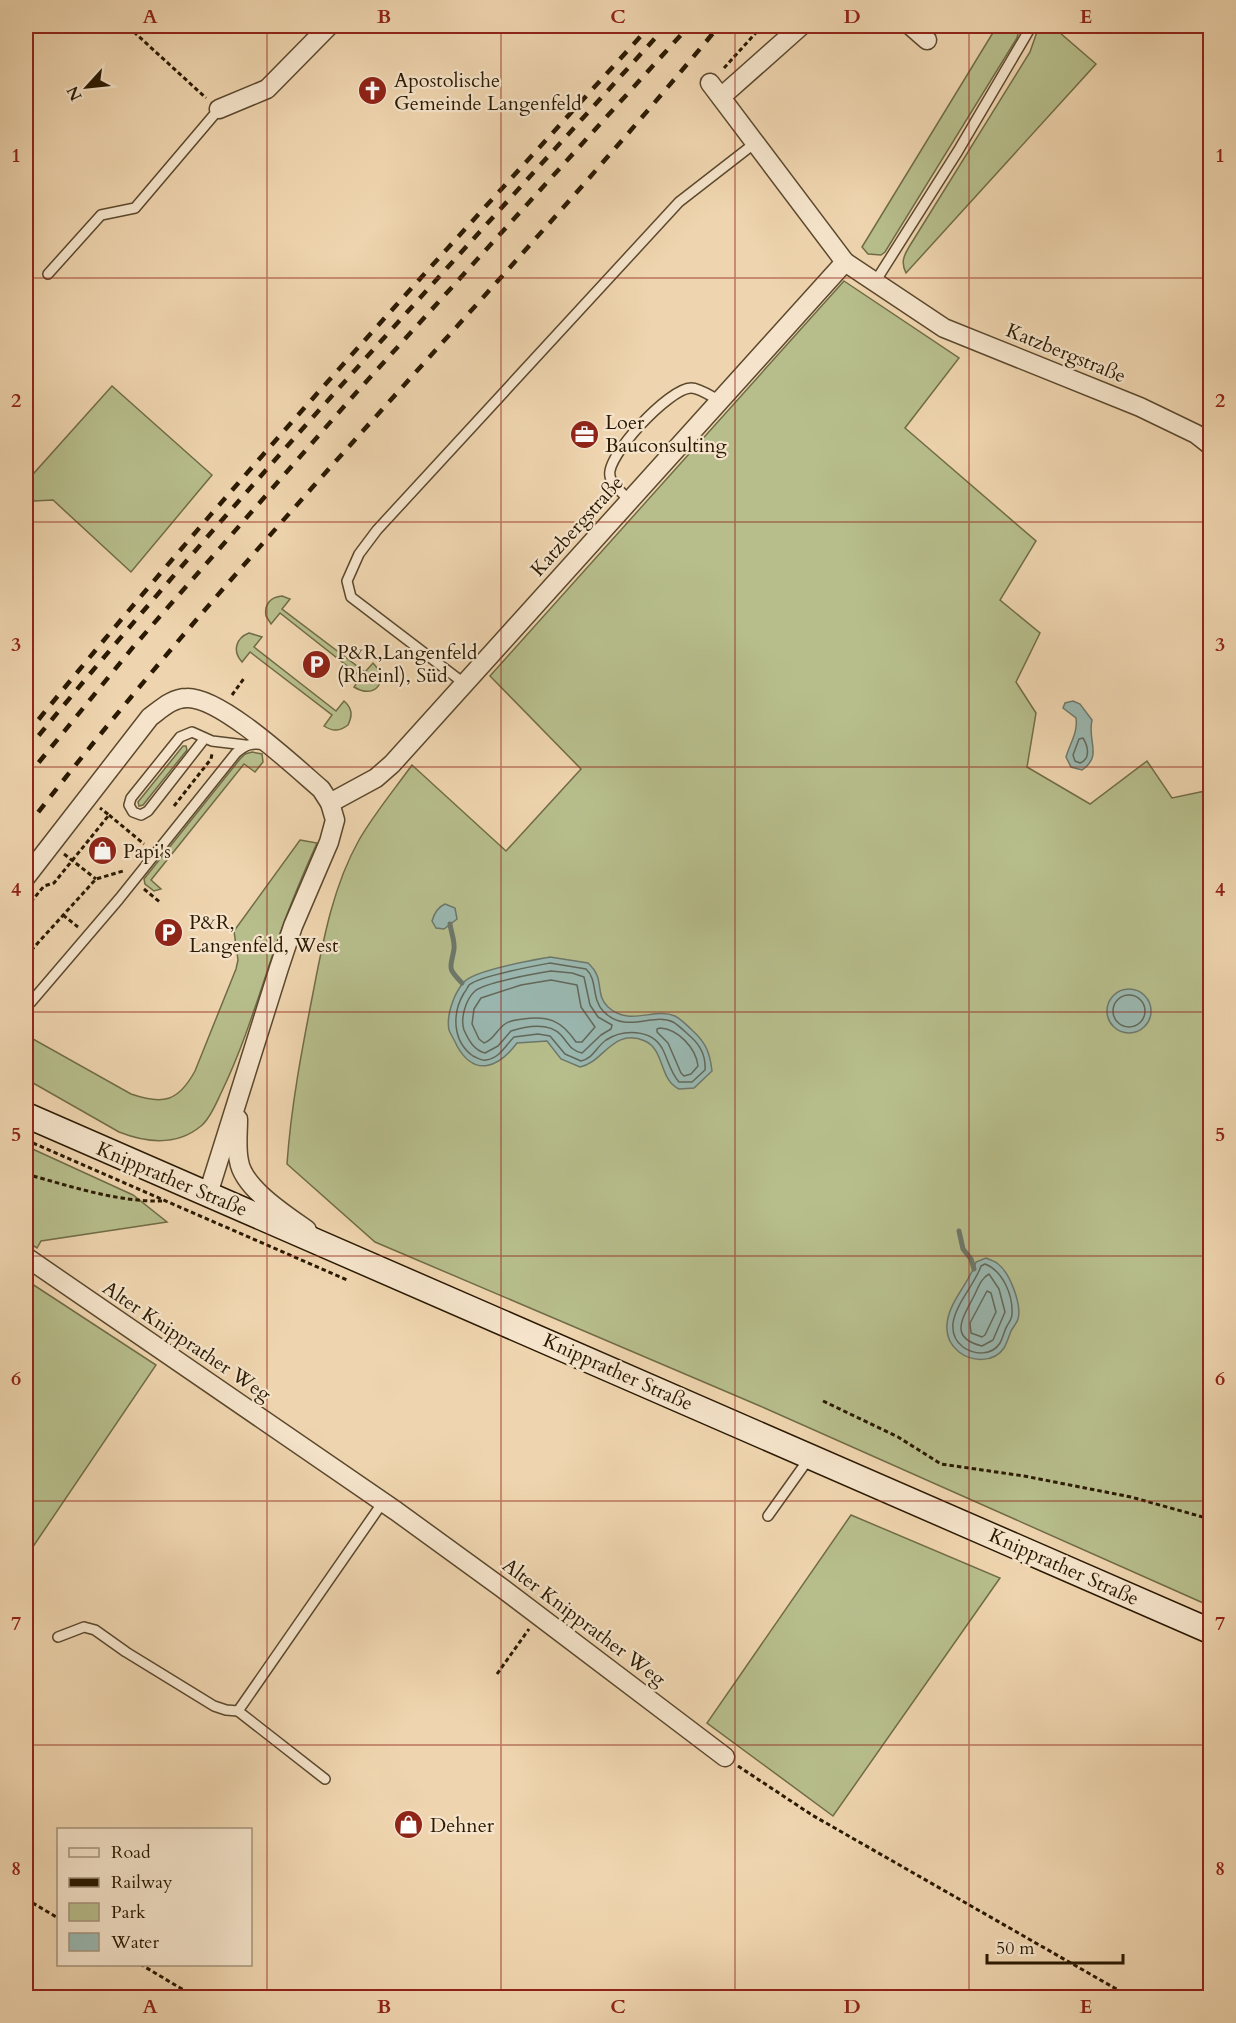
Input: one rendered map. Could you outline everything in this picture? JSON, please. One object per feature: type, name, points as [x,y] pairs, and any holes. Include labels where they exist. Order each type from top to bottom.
[{"type":"main road","name":"Knipprather Straße","points":[[26,1115],[1210,1630]]},
{"type":"street","points":[[219,109],[267,89],[329,26]]},
{"type":"street","name":"Katzbergstraße","points":[[801,26],[715,90],[845,262],[944,328],[1140,407],[1196,434],[1210,445]]},
{"type":"street","points":[[911,26],[927,40]]},
{"type":"street","name":"Katzbergstraße","points":[[330,803],[376,778],[393,764],[845,262]]},
{"type":"street","points":[[26,877],[150,717],[168,704],[184,698],[196,698],[222,710],[270,746],[321,789],[330,803],[335,820],[329,842],[293,927],[208,1194]]},
{"type":"street","points":[[237,1102],[239,1163],[247,1178],[264,1197],[331,1247]]},
{"type":"street","name":"Alter Knipprather Weg","points":[[26,1257],[383,1502],[539,1616],[725,1757]]},
{"type":"lane","points":[[875,282],[958,151],[1029,29]]},
{"type":"lane","points":[[48,274],[101,215],[135,208],[219,109]]},
{"type":"lane","points":[[465,684],[351,597],[347,581],[359,554],[377,530],[679,202],[755,143]]},
{"type":"lane","points":[[630,501],[611,480],[609,474],[611,466],[634,432],[671,396],[681,390],[692,388],[720,401]]},
{"type":"lane","points":[[205,738],[147,811],[141,815],[133,812],[129,805],[131,798],[180,737],[192,732],[212,741],[270,746]]},
{"type":"lane","points":[[26,1005],[31,1002],[134,880],[236,753],[245,745]]},
{"type":"lane","points":[[768,1516],[811,1456]]},
{"type":"lane","points":[[238,1711],[383,1502]]},
{"type":"lane","points":[[58,1637],[84,1627],[95,1630],[126,1652],[214,1706],[238,1711],[325,1779]]},
{"type":"path","points":[[129,26],[219,109]]},
{"type":"path","points":[[740,51],[762,26]]},
{"type":"path","points":[[99,807],[144,844]]},
{"type":"path","points":[[26,908],[44,886],[54,883],[109,815]]},
{"type":"path","points":[[62,852],[96,879]]},
{"type":"path","points":[[26,956],[96,879],[123,871],[161,903]]},
{"type":"path","points":[[63,915],[74,924]]},
{"type":"path","points":[[26,1140],[164,1201],[139,1202],[26,1174]]},
{"type":"path","points":[[824,1401],[898,1437],[941,1464],[1024,1476],[1131,1497],[1210,1519]]},
{"type":"path","points":[[497,1674],[539,1616]]},
{"type":"path","points":[[725,1757],[812,1815],[1132,1998]]},
{"type":"path","points":[[26,1899],[57,1917]]},
{"type":"path","points":[[142,1966],[197,1998]]},
{"type":"green space","points":[[997,26],[1020,26],[1017,38],[885,252],[881,255],[868,254],[862,247]]},
{"type":"green space","points":[[1039,26],[1052,26],[1096,64],[906,273],[903,263],[907,251],[1030,52]]},
{"type":"green space","points":[[844,281],[959,358],[905,428],[1036,541],[1000,600],[1040,633],[1016,682],[1036,713],[1027,767],[1090,804],[1147,761],[1172,798],[1210,790],[1210,1606],[760,1406],[375,1242],[287,1164],[297,1078],[325,934],[342,876],[365,830],[412,765],[506,851],[581,769],[490,676]]},
{"type":"green space","points":[[112,386],[212,475],[131,572],[53,500],[34,501],[26,482]]},
{"type":"green space","points":[[282,596],[290,599],[282,609],[365,672],[373,663],[380,676],[378,687],[368,691],[354,687],[361,677],[280,613],[271,624],[266,616],[267,605],[274,598]]},
{"type":"green space","points":[[249,633],[262,637],[254,647],[336,711],[344,701],[351,712],[348,725],[336,730],[324,726],[332,715],[250,652],[242,662],[236,649],[238,641]]},
{"type":"green space","points":[[183,746],[186,746],[187,750],[143,805],[139,806],[138,802]]},
{"type":"green space","points":[[252,752],[262,754],[263,762],[255,772],[244,764],[151,880],[161,889],[154,891],[145,884],[144,879],[240,759]]},
{"type":"green space","points":[[300,840],[317,843],[283,924],[231,1072],[208,1119],[201,1126],[172,1140],[140,1139],[119,1132],[26,1079],[26,1035],[131,1094],[161,1100],[176,1095],[195,1071],[236,969],[238,960],[234,931]]},
{"type":"green space","points":[[26,1146],[133,1195],[167,1222],[41,1241],[37,1248],[26,1241]]},
{"type":"green space","points":[[26,1280],[156,1365],[26,1557]]},
{"type":"green space","points":[[851,1515],[1000,1578],[833,1816],[707,1723]]},
{"type":"water","points":[[1073,701],[1080,704],[1092,720],[1092,759],[1082,770],[1071,767],[1066,757],[1075,733],[1076,718],[1063,708],[1065,703]]},
{"type":"water","points":[[445,904],[455,908],[457,919],[444,929],[436,928],[432,921],[433,918],[438,909]]},
{"type":"water","points":[[550,957],[588,963],[597,975],[604,1002],[616,1013],[625,1016],[667,1014],[680,1019],[704,1044],[709,1054],[712,1071],[694,1088],[679,1089],[668,1079],[651,1045],[634,1038],[616,1042],[588,1064],[580,1067],[561,1059],[547,1041],[517,1043],[503,1058],[487,1066],[471,1062],[457,1046],[448,1024],[451,1005],[463,983],[469,978],[490,970]]},
{"type":"water","points":[[1129,989],[1138,990],[1145,995],[1150,1002],[1150,1020],[1145,1027],[1138,1032],[1129,1033],[1120,1032],[1113,1027],[1108,1020],[1107,1011],[1108,1002],[1113,995],[1120,990]]},
{"type":"water","points":[[986,1258],[997,1263],[1007,1274],[1017,1298],[1019,1313],[1000,1353],[989,1358],[976,1359],[964,1355],[953,1346],[948,1336],[947,1324],[955,1300],[976,1262]]},
{"type":"waterway","points":[[450,924],[454,946],[451,967],[462,983]]},
{"type":"waterway","points":[[959,1231],[963,1249],[971,1259],[974,1269]]},
{"type":"railway","points":[[26,735],[255,464],[650,26]]},
{"type":"railway","points":[[26,751],[261,475],[666,26]]},
{"type":"railway","points":[[26,778],[134,646],[355,394],[689,26]]},
{"type":"railway","points":[[26,828],[194,623],[546,227],[719,26]]},
{"type":"place","name":"Apostolische Gemeinde Langenfeld","points":[[373,91]]},
{"type":"place","name":"Loer Bauconsulting","points":[[584,434]]},
{"type":"place","name":"P&R,Langenfeld (Rheinl), Süd","points":[[316,664]]},
{"type":"place","name":"Papi's","points":[[102,851]]},
{"type":"place","name":"P&R, Langenfeld, West","points":[[168,933]]},
{"type":"place","name":"Dehner","points":[[409,1825]]}]
